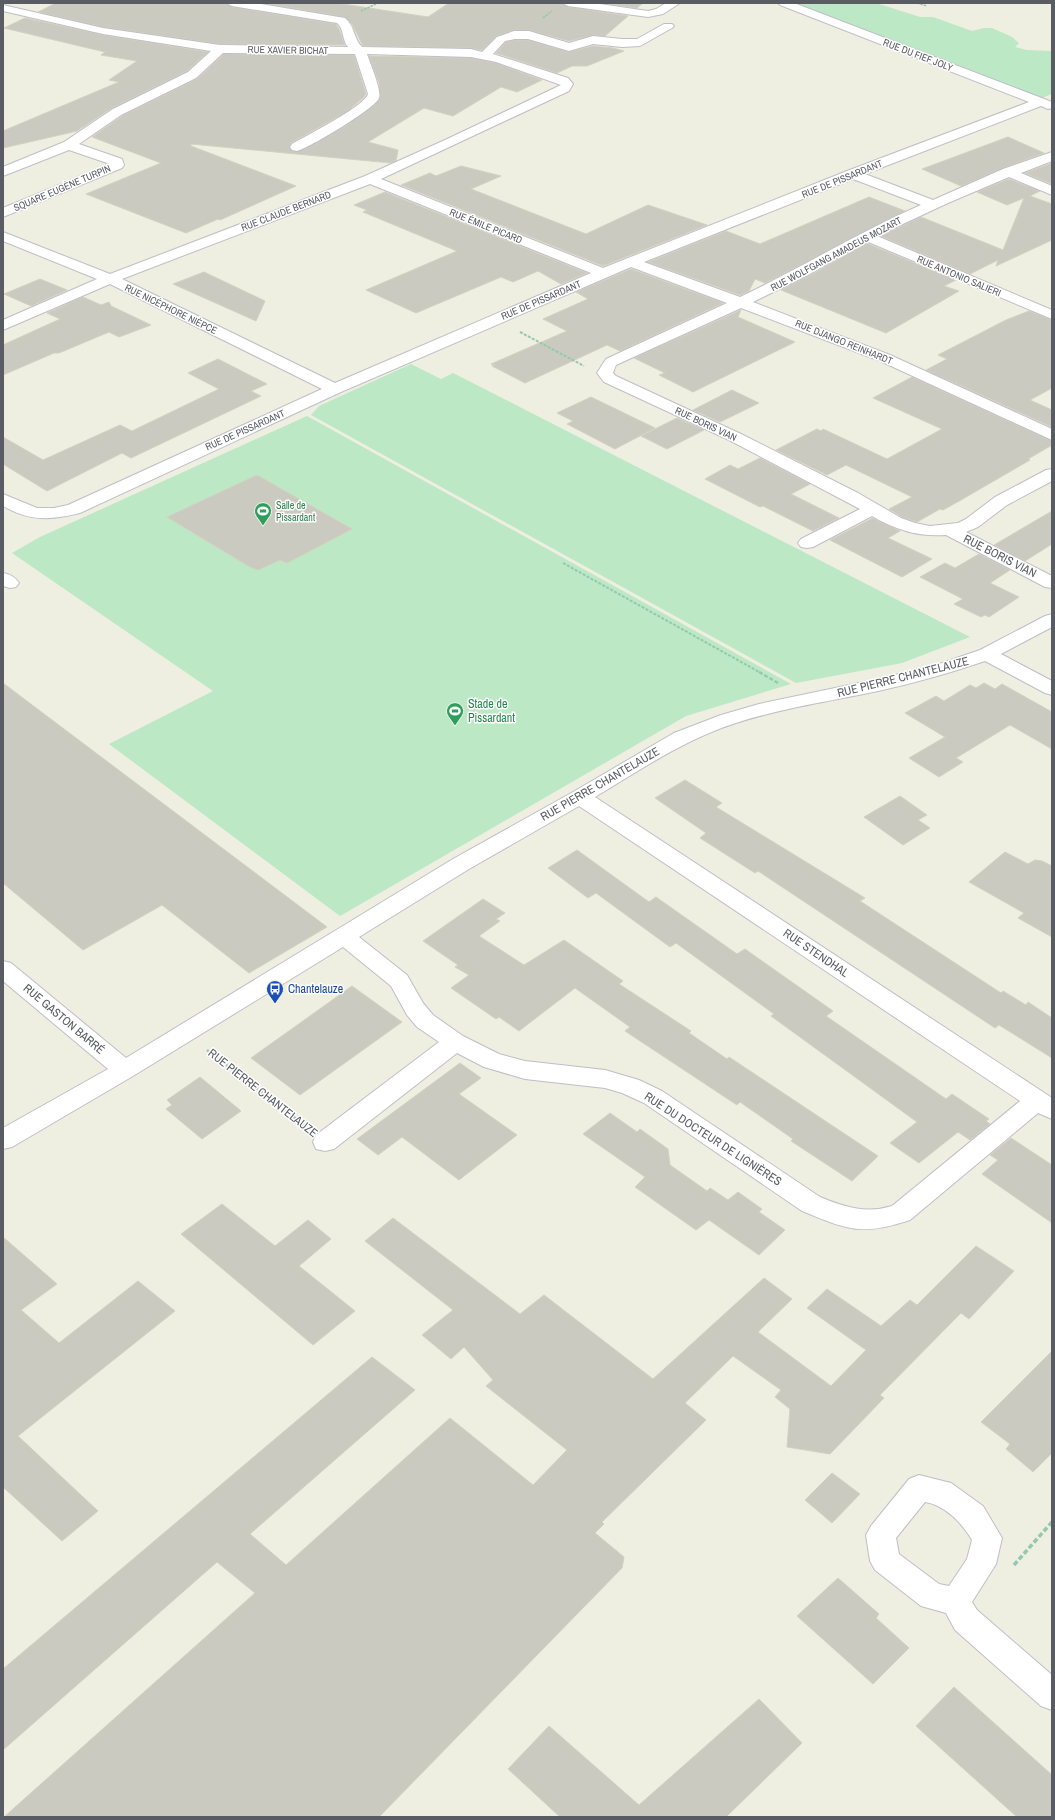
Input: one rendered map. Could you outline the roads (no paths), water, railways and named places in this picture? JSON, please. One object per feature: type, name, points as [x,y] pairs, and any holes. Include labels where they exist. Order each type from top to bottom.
[{"type":"street","points":[[232,3],[340,20],[346,24],[351,42],[360,51],[374,94],[373,99],[362,109],[297,147]]},
{"type":"street","points":[[568,3],[648,14],[659,12],[674,3]]},
{"type":"street","name":"RUE DU FIEF JOLY","points":[[784,3],[1047,104]]},
{"type":"street","name":"RUE XAVIER BICHAT","points":[[3,8],[130,36],[220,49],[449,52],[485,56],[564,81],[566,84],[565,88]]},
{"type":"street","points":[[485,56],[501,39],[514,35],[529,35],[569,47],[594,40],[622,43],[640,42],[668,26]]},
{"type":"street","points":[[7,166],[36,159],[69,145],[117,112],[192,75],[220,49]]},
{"type":"street","name":"RUE CLAUDE BERNARD","points":[[3,325],[110,280],[370,178],[450,143],[565,88]]},
{"type":"street","name":"RUE DE PISSARDANT","points":[[6,504],[28,512],[49,514],[74,509],[335,389],[603,273],[632,263],[852,174],[1047,104]]},
{"type":"street","name":"SQUARE EUGÈNE TURPIN","points":[[3,213],[117,165],[117,162],[114,160],[69,145]]},
{"type":"street","name":"RUE WOLFGANG AMADEUS MOZART","points":[[739,303],[803,272],[866,236],[932,204],[1008,172],[1052,156]]},
{"type":"street","points":[[1008,172],[1052,191]]},
{"type":"street","points":[[852,174],[932,204]]},
{"type":"street","name":"RUE ÉMILE PICARD","points":[[370,178],[603,273]]},
{"type":"street","name":"RUE NICÉPHORE NIÈPCE","points":[[3,236],[110,280],[335,389]]},
{"type":"street","name":"RUE ANTONIO SALIERI","points":[[866,236],[1052,315]]},
{"type":"street","name":"RUE DJANGO REINHARDT","points":[[632,263],[813,329],[928,376],[1052,435]]},
{"type":"street","name":"RUE BORIS VIAN","points":[[739,303],[612,362],[605,373],[610,379],[735,437],[895,522],[911,528],[930,531],[962,528],[972,523],[1001,501],[1052,474]]},
{"type":"street","points":[[807,543],[872,509]]},
{"type":"street","name":"RUE BORIS VIAN","points":[[948,530],[1051,582]]},
{"type":"street","name":"RUE PIERRE CHANTELAUZE","points":[[3,1140],[125,1070],[184,1032],[460,864],[580,797],[681,738],[728,719],[943,669],[987,654],[1052,620]]},
{"type":"street","points":[[987,654],[1052,689]]},
{"type":"street","name":"RUE STENDHAL","points":[[580,797],[1045,1105]]},
{"type":"street","name":"RUE DU DOCTEUR DE LIGNIÈRES","points":[[344,936],[399,981],[420,1015],[455,1042],[492,1061],[525,1070],[605,1079],[630,1086],[653,1097],[811,1204],[834,1214],[860,1221],[883,1220],[901,1213],[1045,1105]]},
{"type":"street","name":"RUE GASTON BARRÉ","points":[[3,968],[125,1070]]},
{"type":"street","name":"RUE PIERRE CHANTELAUZE","points":[[325,1142],[455,1042]]},
{"type":"street","points":[[956,1601],[966,1620],[1052,1695]]},
{"type":"place","name":"Salle de Pissardant","points":[[263,526]]},
{"type":"place","name":"Stade de Pissardant","points":[[455,726]]},
{"type":"place","name":"Chantelauze","points":[[275,1004]]}]
